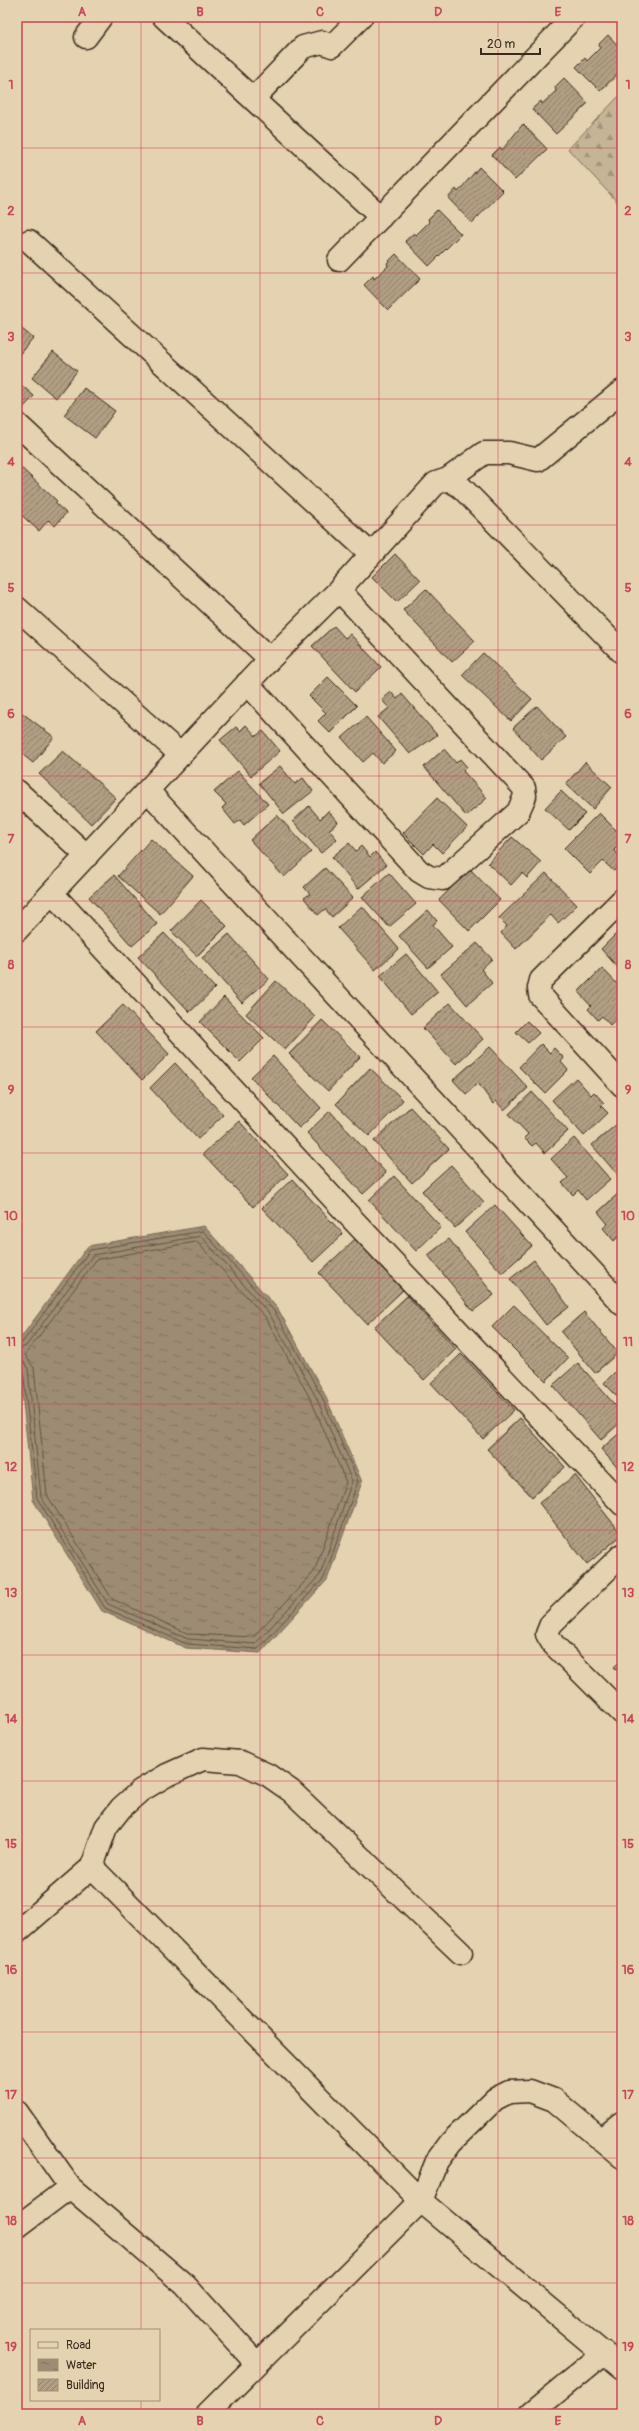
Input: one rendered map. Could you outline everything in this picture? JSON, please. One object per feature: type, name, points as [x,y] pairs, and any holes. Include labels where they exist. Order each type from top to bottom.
[{"type":"street","points":[[86,37],[101,17]]},
{"type":"street","points":[[164,17],[380,217]]},
{"type":"street","points":[[253,99],[303,47],[322,42],[332,46],[361,17]]},
{"type":"street","points":[[339,260],[574,17]]},
{"type":"street","points":[[29,241],[371,554]]},
{"type":"street","points":[[17,930],[247,683],[339,590],[436,483],[448,480],[484,453],[509,453],[538,460],[622,391]]},
{"type":"street","points":[[17,424],[270,659]]},
{"type":"street","points":[[448,480],[461,487],[622,652]]},
{"type":"street","points":[[247,683],[419,871],[429,878],[443,880],[518,812],[525,796],[524,788],[339,590]]},
{"type":"street","points":[[17,608],[181,755]]},
{"type":"street","points":[[148,791],[622,1304]]},
{"type":"street","points":[[17,792],[87,856]]},
{"type":"street","points":[[52,893],[355,1222],[622,1504]]},
{"type":"street","points":[[622,900],[541,980],[539,988],[540,995],[622,1085]]},
{"type":"street","points":[[622,1555],[550,1624],[547,1634],[553,1644],[622,1712]]},
{"type":"street","points":[[17,1932],[92,1867],[106,1827],[121,1808],[140,1791],[167,1775],[203,1759],[240,1762],[268,1775],[291,1791],[461,1952]]},
{"type":"street","points":[[92,1867],[421,2201],[622,2369]]},
{"type":"street","points":[[207,2414],[421,2201],[437,2161],[451,2142],[495,2099],[509,2092],[530,2091],[554,2100],[622,2157]]},
{"type":"street","points":[[17,2112],[70,2187],[185,2286],[257,2364]]},
{"type":"street","points":[[601,2140],[622,2122]]},
{"type":"street","points":[[17,2227],[70,2187]]},
{"type":"street","points":[[530,2414],[604,2353]]},
{"type":"green space","points":[[622,93],[622,207],[568,149]]},
{"type":"water","points":[[204,1226],[278,1309],[324,1393],[362,1482],[327,1580],[260,1653],[186,1648],[102,1611],[33,1500],[17,1343],[88,1246]]},
{"type":"building","points":[[608,35],[622,50],[622,70],[600,91],[576,67],[585,58],[587,61],[600,48],[599,44]]},
{"type":"building","points":[[564,78],[588,103],[556,134],[532,109],[541,101],[542,104],[556,91],[555,87]]},
{"type":"building","points":[[523,124],[547,149],[515,180],[492,155],[500,147],[502,150]]},
{"type":"building","points":[[479,167],[503,191],[472,223],[448,198],[456,189],[458,192]]},
{"type":"building","points":[[437,210],[461,234],[429,266],[405,241],[414,233],[416,235],[429,222],[428,219]]},
{"type":"building","points":[[396,254],[420,279],[388,310],[364,285],[373,276],[374,279],[388,266],[387,263]]},
{"type":"building","points":[[17,325],[33,338],[17,357]]},
{"type":"building","points":[[53,352],[77,371],[56,398],[32,378]]},
{"type":"building","points":[[19,383],[34,396],[22,409],[17,404],[17,386]]},
{"type":"building","points":[[84,388],[115,411],[95,438],[64,415]]},
{"type":"building","points":[[18,465],[57,501],[55,503],[66,513],[55,526],[48,520],[39,531],[17,511]]},
{"type":"building","points":[[395,554],[420,580],[397,602],[372,577]]},
{"type":"building","points":[[426,589],[475,641],[452,662],[403,610]]},
{"type":"building","points":[[334,626],[345,638],[350,634],[381,667],[355,692],[312,646]]},
{"type":"building","points":[[483,653],[532,699],[511,721],[462,675]]},
{"type":"building","points":[[328,677],[357,706],[330,733],[318,721],[326,713],[309,696]]},
{"type":"building","points":[[391,692],[397,699],[402,694],[437,735],[410,754],[378,717],[389,708],[382,700]]},
{"type":"building","points":[[537,706],[566,737],[541,760],[513,728]]},
{"type":"building","points":[[17,709],[54,737],[33,763],[17,750]]},
{"type":"building","points":[[366,717],[396,751],[382,763],[373,753],[363,762],[342,738]]},
{"type":"building","points":[[246,725],[256,736],[263,731],[280,751],[251,776],[220,740],[236,727],[240,731]]},
{"type":"building","points":[[444,749],[456,763],[460,759],[467,767],[463,771],[487,798],[466,816],[424,767]]},
{"type":"building","points":[[63,751],[116,798],[91,824],[39,774]]},
{"type":"building","points":[[585,762],[612,787],[593,809],[566,784]]},
{"type":"building","points":[[280,766],[295,784],[303,778],[313,791],[284,814],[259,783]]},
{"type":"building","points":[[238,771],[268,804],[244,825],[240,820],[235,824],[222,808],[226,804],[214,792]]},
{"type":"building","points":[[561,791],[585,814],[569,830],[545,808]]},
{"type":"building","points":[[437,798],[467,827],[442,853],[433,844],[424,854],[403,833]]},
{"type":"building","points":[[309,806],[320,819],[328,811],[338,822],[329,830],[337,839],[321,853],[293,821]]},
{"type":"building","points":[[599,813],[622,836],[622,841],[614,850],[622,858],[622,862],[614,871],[603,861],[590,874],[564,848]]},
{"type":"building","points":[[277,815],[311,852],[284,877],[250,840]]},
{"type":"building","points":[[512,837],[541,862],[527,878],[522,873],[511,885],[488,863]]},
{"type":"building","points":[[151,839],[193,876],[160,914],[118,876]]},
{"type":"building","points":[[349,843],[356,851],[361,846],[370,857],[375,852],[386,865],[358,889],[332,857]]},
{"type":"building","points":[[325,868],[353,898],[332,917],[325,909],[318,915],[304,898],[310,894],[304,887]]},
{"type":"building","points":[[470,869],[500,900],[469,931],[439,900]]},
{"type":"building","points":[[389,873],[416,904],[389,927],[362,897]]},
{"type":"building","points":[[546,873],[577,905],[558,923],[551,915],[516,949],[501,933],[507,926],[499,918]]},
{"type":"building","points":[[114,875],[157,924],[132,946],[89,897]]},
{"type":"building","points":[[201,900],[227,926],[197,956],[171,931]]},
{"type":"building","points":[[362,906],[399,949],[375,970],[338,928]]},
{"type":"building","points":[[428,910],[437,921],[433,925],[452,947],[428,968],[399,936]]},
{"type":"building","points":[[622,928],[622,972],[601,949]]},
{"type":"building","points":[[164,933],[215,988],[190,1012],[138,957]]},
{"type":"building","points":[[229,934],[269,979],[242,1003],[202,958]]},
{"type":"building","points":[[477,943],[492,959],[481,969],[492,983],[467,1005],[441,974]]},
{"type":"building","points":[[406,954],[438,992],[411,1014],[380,976]]},
{"type":"building","points":[[602,968],[622,989],[622,1014],[610,1025],[602,1016],[598,1020],[588,1009],[591,1006],[578,992]]},
{"type":"building","points":[[276,981],[315,1017],[285,1050],[246,1014]]},
{"type":"building","points":[[224,997],[264,1038],[240,1062],[200,1022]]},
{"type":"building","points":[[450,1003],[483,1039],[456,1064],[423,1028]]},
{"type":"building","points":[[123,1005],[169,1054],[142,1080],[96,1031]]},
{"type":"building","points":[[322,1020],[360,1057],[328,1091],[289,1054]]},
{"type":"building","points":[[527,1021],[539,1033],[528,1043],[516,1032]]},
{"type":"building","points":[[541,1044],[550,1053],[554,1048],[564,1058],[561,1062],[568,1070],[545,1093],[519,1067]]},
{"type":"building","points":[[490,1047],[528,1088],[504,1110],[496,1101],[493,1104],[478,1083],[466,1094],[453,1080]]},
{"type":"building","points":[[273,1056],[321,1108],[299,1128],[251,1077]]},
{"type":"building","points":[[175,1063],[223,1115],[198,1139],[150,1088]]},
{"type":"building","points":[[370,1068],[403,1100],[369,1136],[336,1104]]},
{"type":"building","points":[[576,1078],[591,1095],[594,1092],[604,1103],[601,1106],[608,1113],[584,1136],[552,1100]]},
{"type":"building","points":[[532,1092],[568,1131],[545,1153],[536,1143],[532,1146],[524,1138],[528,1134],[509,1114]]},
{"type":"building","points":[[410,1107],[449,1149],[412,1183],[374,1141]]},
{"type":"building","points":[[330,1111],[386,1173],[363,1194],[307,1133]]},
{"type":"building","points":[[239,1121],[288,1174],[253,1207],[203,1154]]},
{"type":"building","points":[[617,1124],[622,1130],[622,1180],[592,1145]]},
{"type":"building","points":[[574,1138],[610,1179],[586,1200],[578,1190],[573,1195],[562,1183],[568,1178],[551,1159]]},
{"type":"building","points":[[451,1165],[484,1202],[455,1228],[422,1191]]},
{"type":"building","points":[[394,1176],[441,1227],[416,1251],[369,1200]]},
{"type":"building","points":[[292,1179],[343,1234],[313,1262],[262,1208]]},
{"type":"building","points":[[621,1191],[622,1240],[619,1236],[614,1241],[603,1228],[608,1224],[598,1212]]},
{"type":"building","points":[[495,1205],[532,1246],[502,1273],[465,1232]]},
{"type":"building","points":[[355,1239],[403,1290],[367,1324],[319,1273]]},
{"type":"building","points":[[449,1239],[494,1295],[473,1311],[428,1255]]},
{"type":"building","points":[[534,1260],[569,1307],[546,1325],[510,1279]]},
{"type":"building","points":[[407,1296],[456,1349],[424,1380],[374,1327]]},
{"type":"building","points":[[514,1305],[568,1358],[546,1381],[492,1327]]},
{"type":"building","points":[[584,1312],[618,1353],[595,1373],[561,1332]]},
{"type":"building","points":[[461,1354],[514,1410],[483,1439],[431,1383]]},
{"type":"building","points":[[578,1363],[622,1413],[622,1421],[601,1440],[553,1385]]},
{"type":"building","points":[[622,1365],[622,1401],[604,1383]]},
{"type":"building","points":[[520,1418],[565,1467],[532,1497],[487,1449]]},
{"type":"building","points":[[622,1431],[622,1473],[601,1449]]},
{"type":"building","points":[[575,1475],[622,1535],[587,1564],[539,1503]]},
{"type":"building","points":[[622,1660],[622,1675],[614,1667]]}]
